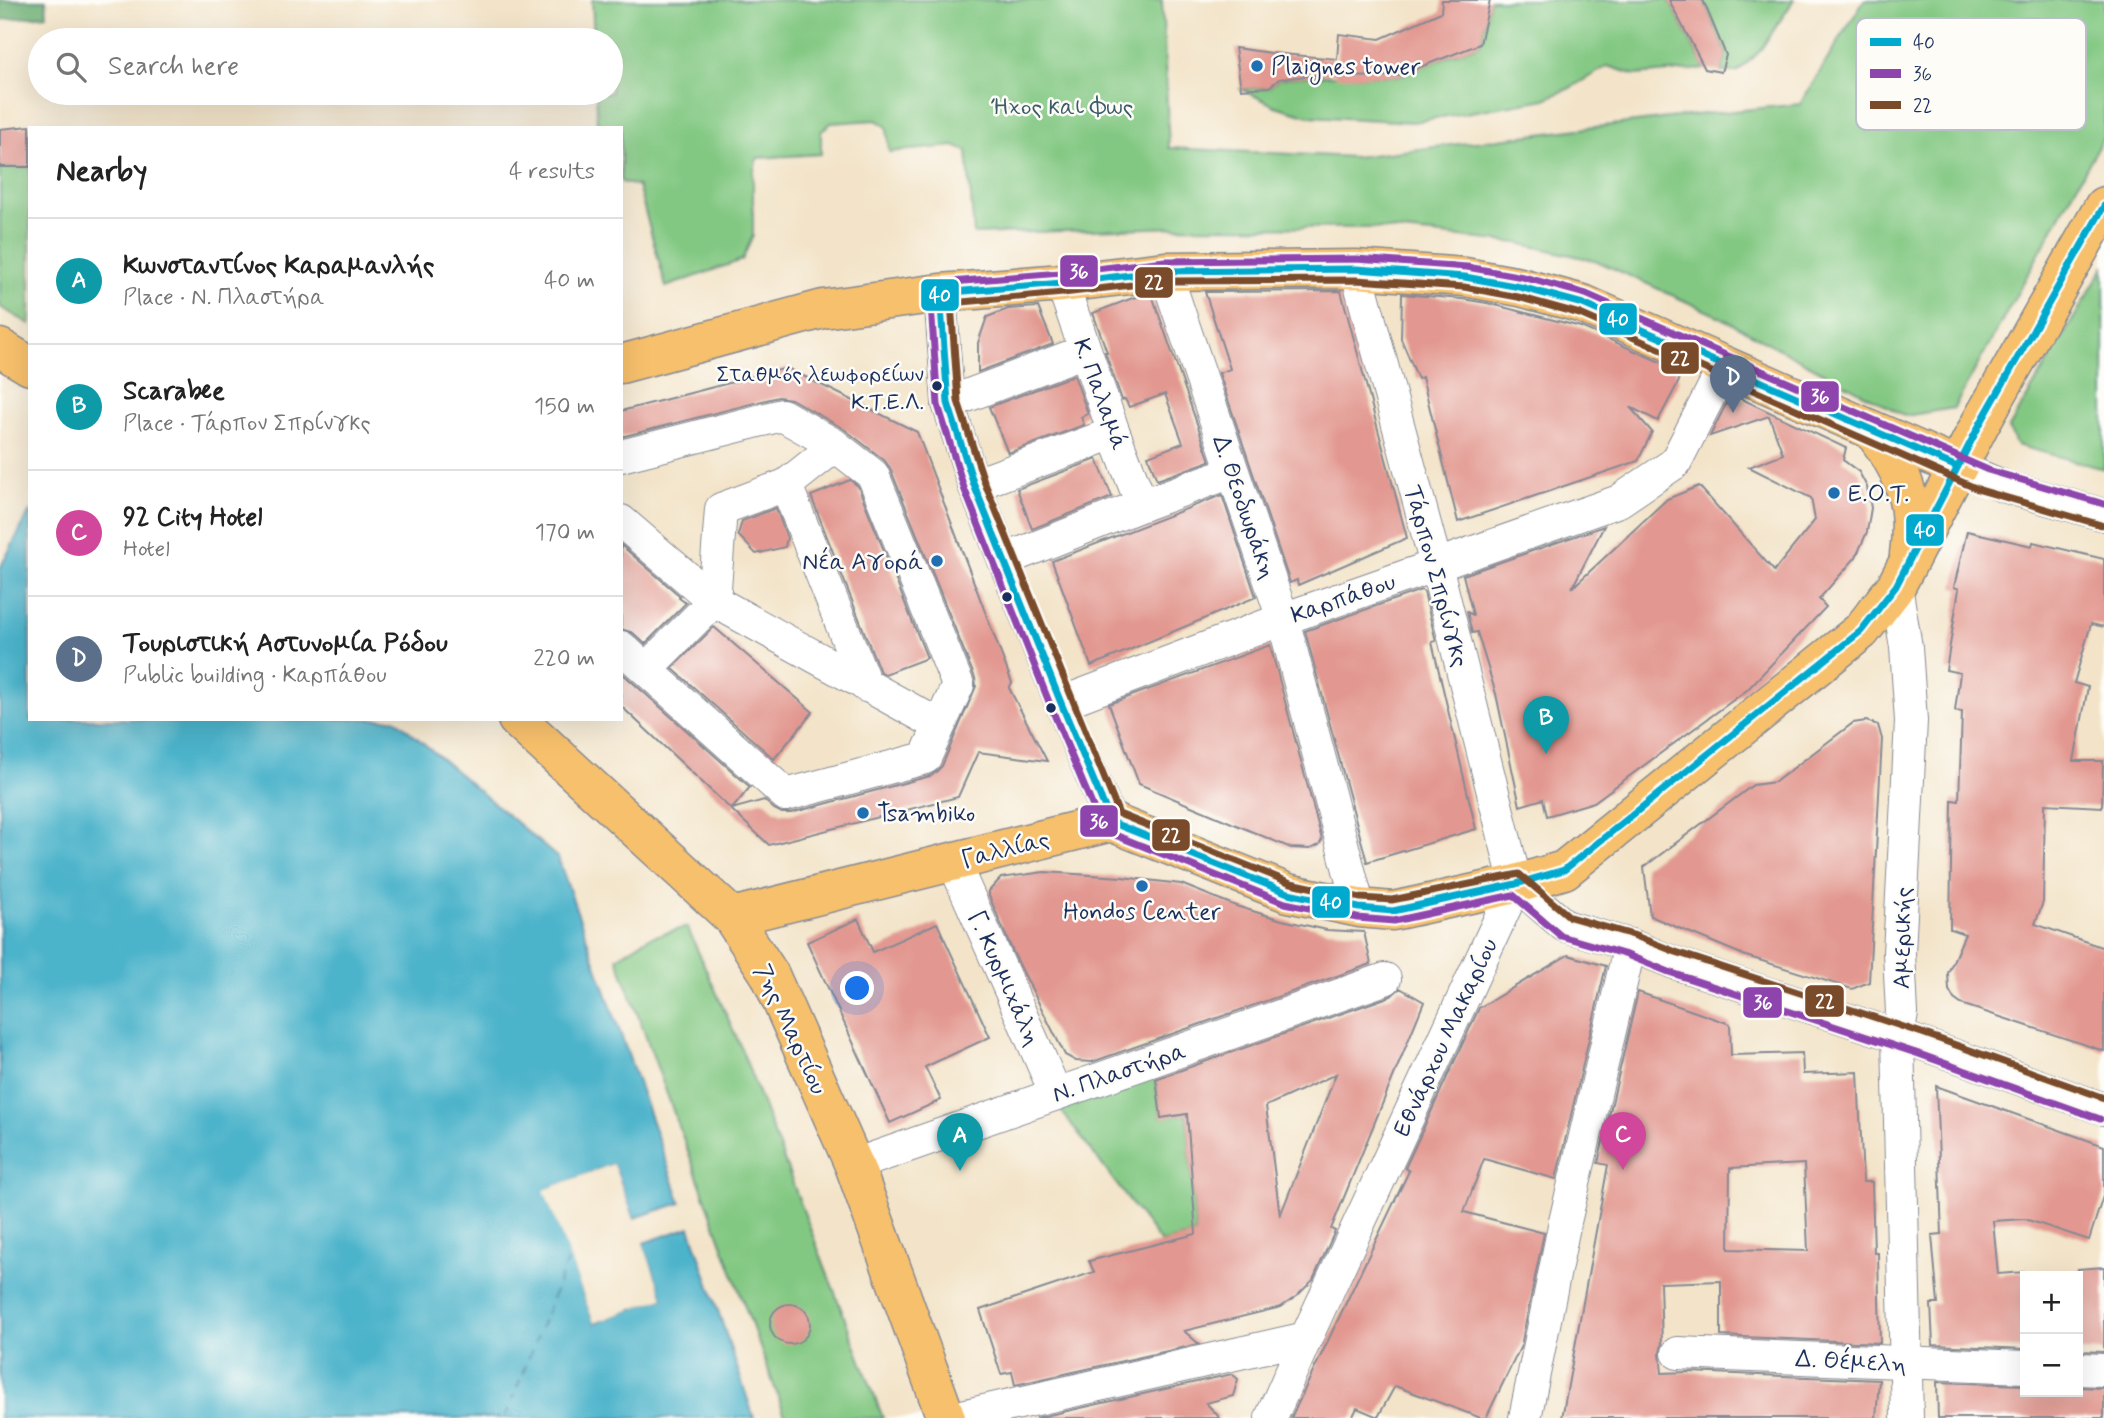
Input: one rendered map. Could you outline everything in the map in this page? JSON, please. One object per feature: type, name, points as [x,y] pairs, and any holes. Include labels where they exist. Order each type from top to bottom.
[{"type":"main road","points":[[1111,822],[1288,893],[1359,908],[1393,911],[1516,884],[1564,870],[1861,631],[1902,574],[1957,467],[2104,206]]},
{"type":"main road","points":[[623,363],[823,309],[940,293],[1165,271],[1356,269],[1465,276],[1583,304],[1957,467]]},
{"type":"main road","points":[[0,348],[28,365]]},
{"type":"main road","points":[[1872,430],[1903,478],[1910,506],[1912,534],[1902,574]]},
{"type":"main road","name":"7ης Μαρτίου","points":[[519,721],[732,917],[770,975],[854,1166],[946,1418]]},
{"type":"main road","name":"Γαλλίας","points":[[732,917],[1111,822]]},
{"type":"street","name":"Τάρπον Σπρίνγκς","points":[[1356,269],[1436,565],[1516,884]]},
{"type":"street","name":"Δ. Θεοδωράκη","points":[[1165,271],[1283,619],[1359,908]]},
{"type":"street","name":"Κ. Παλαμά","points":[[1062,283],[1142,505]]},
{"type":"street","points":[[940,293],[948,403],[974,485],[1111,822]]},
{"type":"street","points":[[948,403],[1085,351]]},
{"type":"street","name":"Καρπάθου","points":[[1061,703],[1283,619],[1619,501],[1675,463],[1724,365]]},
{"type":"street","points":[[623,455],[782,415],[873,475],[958,685],[936,723],[925,758],[786,795],[649,666],[623,636]]},
{"type":"street","points":[[623,464],[777,425],[831,448]]},
{"type":"street","points":[[974,485],[1114,433]]},
{"type":"street","points":[[649,666],[714,601],[721,509],[786,485],[831,448]]},
{"type":"street","points":[[1957,467],[2003,486],[2104,516]]},
{"type":"street","points":[[1004,560],[1232,472]]},
{"type":"street","points":[[786,485],[866,686]]},
{"type":"street","points":[[623,523],[714,601],[936,723]]},
{"type":"street","name":"Αμερικής","points":[[1902,574],[1911,721],[1899,953],[1902,1013],[1898,1037],[1907,1418]]},
{"type":"street","points":[[623,648],[649,666]]},
{"type":"street","name":"Γ. Κυρμιχάλη","points":[[953,862],[1056,1094]]},
{"type":"street","points":[[1516,884],[1565,926],[1630,945],[1672,962],[2104,1109]]},
{"type":"street","name":"Εθνάρχου Μακαρίου","points":[[1271,1418],[1516,884]]},
{"type":"street","points":[[1525,1418],[1564,1226],[1630,945]]},
{"type":"street","name":"Ν. Πλαστήρα","points":[[854,1166],[1385,979]]},
{"type":"street","points":[[953,1418],[1306,1338]]},
{"type":"street","name":"Δ. Θέμελη","points":[[1678,1353],[2020,1367]]},
{"type":"street","points":[[2083,1369],[2104,1370]]},
{"type":"green space","points":[[0,0],[46,0],[47,15],[0,20]]},
{"type":"green space","name":"Ήχος και Φως","points":[[592,0],[1162,0],[1169,148],[1355,157],[1800,104],[1864,0],[2104,0],[2104,136],[1954,408],[1905,416],[1718,316],[1597,261],[1518,243],[1373,228],[1179,227],[974,234],[967,151],[954,146],[889,152],[887,127],[876,120],[831,123],[821,132],[821,154],[757,158],[753,174],[753,236],[742,260],[666,287],[638,186],[623,182],[623,126],[597,126],[596,105],[623,105],[623,28],[593,28]]},
{"type":"green space","points":[[1490,0],[1669,0],[1705,69],[1635,75],[1608,66],[1545,99],[1413,122],[1309,116],[1275,106],[1241,89],[1269,87],[1279,79],[1308,76],[1398,76],[1480,44]]},
{"type":"green space","points":[[1703,0],[1794,0],[1759,52],[1737,72],[1721,72],[1726,54]]},
{"type":"green space","points":[[0,167],[28,167],[28,323],[0,307]]},
{"type":"green space","points":[[2104,267],[2104,469],[2016,445],[2009,428]]},
{"type":"green space","points":[[687,927],[739,1043],[883,1418],[786,1418],[617,958],[648,938]]},
{"type":"green space","points":[[1155,1074],[1161,1117],[1187,1114],[1196,1234],[1161,1243],[1060,1109]]},
{"type":"water","points":[[28,515],[28,721],[397,721],[558,858],[681,1203],[634,1218],[613,1164],[545,1190],[594,1323],[663,1298],[643,1243],[690,1227],[754,1418],[0,1418],[0,568]]},
{"type":"pier","points":[[613,1164],[635,1222],[631,1220],[611,1168],[549,1192],[572,1255],[596,1319],[659,1296],[640,1244],[642,1240],[663,1298],[594,1323],[544,1190]]},
{"type":"building","points":[[1442,0],[1490,0],[1480,44],[1397,76],[1335,77],[1336,73],[1279,79],[1269,87],[1241,89],[1235,48],[1337,59],[1339,34],[1380,39],[1441,12]]},
{"type":"building","points":[[1669,0],[1703,0],[1726,55],[1721,72],[1705,69]]},
{"type":"building","points":[[28,126],[28,167],[0,167],[0,129]]},
{"type":"building","points":[[1341,291],[1407,538],[1298,585],[1297,580],[1290,583],[1219,373],[1230,369],[1205,292]]},
{"type":"building","points":[[1402,294],[1487,303],[1581,327],[1676,369],[1679,381],[1658,421],[1630,407],[1652,432],[1638,461],[1458,522],[1422,377],[1418,379],[1401,339]]},
{"type":"building","points":[[1152,295],[1210,461],[1157,480],[1148,456],[1183,443],[1165,394],[1129,407],[1125,399],[1122,400],[1093,313],[1138,296]]},
{"type":"building","points":[[1038,307],[1053,344],[978,372],[978,343],[987,317],[1008,309]]},
{"type":"building","name":"Νέα Αγορά","points":[[787,368],[917,432],[1012,683],[1009,688],[1047,761],[978,752],[958,797],[769,845],[623,708],[623,674],[750,787],[732,809],[764,800],[782,813],[791,813],[930,776],[936,772],[942,766],[976,686],[975,678],[890,468],[884,460],[844,429],[791,399],[778,397],[623,436],[623,410]]},
{"type":"building","points":[[1074,375],[1088,414],[1081,417],[1084,425],[1008,453],[989,407]]},
{"type":"building","points":[[1731,394],[1846,448],[1843,460],[1859,472],[1867,487],[1871,508],[1867,532],[1856,557],[1819,599],[1826,607],[1747,690],[1594,802],[1547,816],[1543,799],[1520,806],[1496,694],[1477,632],[1472,633],[1467,612],[1473,615],[1463,575],[1604,526],[1572,588],[1667,499],[1699,486],[1774,571],[1815,520],[1811,498],[1749,467],[1783,454],[1769,416],[1710,436]]},
{"type":"building","points":[[1097,459],[1112,497],[1032,529],[1017,489]]},
{"type":"building","points":[[850,480],[858,486],[927,658],[885,674],[880,672],[811,496]]},
{"type":"building","points":[[1222,495],[1256,597],[1091,666],[1052,561]]},
{"type":"building","points":[[776,508],[787,538],[785,547],[756,554],[738,535],[742,521]]},
{"type":"building","points":[[1967,531],[2032,546],[2033,542],[2104,559],[2104,627],[2091,624],[2074,683],[2088,687],[2074,761],[2103,761],[2102,807],[2045,804],[2043,902],[2035,924],[2104,948],[2104,1051],[1961,1004],[1949,990],[1948,973],[1965,934],[1950,929],[1952,800],[1959,801],[1962,712],[1955,711],[1960,673],[1946,670],[1959,589],[1954,587]]},
{"type":"building","points":[[623,547],[686,603],[645,644],[633,633],[623,630]]},
{"type":"building","points":[[1421,590],[1424,592],[1436,641],[1432,642],[1476,829],[1367,862],[1305,631]]},
{"type":"building","points":[[714,627],[813,712],[774,759],[672,668]]},
{"type":"building","points":[[1270,645],[1322,840],[1319,845],[1310,849],[1291,848],[1139,784],[1109,704]]},
{"type":"building","points":[[1866,721],[1878,725],[1882,739],[1869,982],[1852,989],[1746,956],[1650,916],[1644,867],[1753,785],[1775,782],[1853,723]]},
{"type":"building","points":[[1044,872],[1181,884],[1236,906],[1282,920],[1327,930],[1364,932],[1371,964],[1092,1062],[1076,1061],[1065,1055],[1013,952],[989,896],[989,891],[1001,878]]},
{"type":"building","points":[[858,919],[873,952],[937,923],[990,1037],[925,1067],[941,1100],[890,1123],[807,942]]},
{"type":"building","points":[[1568,955],[1606,966],[1556,1179],[1484,1159],[1464,1212],[1544,1233],[1521,1346],[1486,1418],[1395,1386],[1378,1417],[1357,1408],[1352,1418],[1291,1418],[1409,1171],[1405,1168],[1479,1008]]},
{"type":"building","points":[[1400,988],[1424,1002],[1331,1229],[1335,1231],[1313,1280],[1297,1296],[1281,1307],[1184,1331],[1199,1344],[1015,1385],[1012,1372],[1001,1374],[980,1310],[1094,1272],[1089,1261],[1196,1234],[1187,1114],[1161,1118],[1156,1079],[1391,996]],"holes":[[[1336,1074],[1280,1216],[1266,1106]]]},
{"type":"building","points":[[1638,992],[1730,1024],[1731,1055],[1802,1053],[1803,1074],[1858,1072],[1863,1182],[1872,1182],[1874,1253],[1878,1253],[1880,1343],[1721,1336],[1721,1281],[1660,1283],[1660,1353],[1662,1373],[1879,1380],[1876,1418],[1562,1418],[1608,1165],[1598,1163]],"holes":[[[1804,1164],[1808,1251],[1729,1249],[1730,1168]]]},
{"type":"building","points":[[1936,1086],[2104,1146],[2104,1193],[2089,1240],[2025,1219],[1993,1221],[1998,1274],[2020,1272],[2020,1349],[1933,1345],[1931,1304],[1938,1304],[1932,1235],[1942,1234]]},
{"type":"building","points":[[2104,1267],[2104,1352],[2083,1351],[2083,1271],[2078,1269]]},
{"type":"building","points":[[790,1304],[804,1310],[810,1324],[804,1338],[790,1344],[776,1338],[770,1324],[776,1310]]},
{"type":"building","points":[[1232,1374],[1238,1379],[1233,1396],[1206,1403],[1220,1418],[1036,1418]]},
{"type":"building","points":[[1937,1382],[2020,1385],[2020,1397],[2083,1397],[2083,1387],[2104,1388],[2104,1418],[1938,1418]]},
{"type":"ferry route","points":[[505,1418],[569,1256]]},
{"type":"transit line","name":"40","points":[[1957,467],[1583,304],[1520,287],[1465,277],[1356,269],[1165,271],[940,293],[948,403],[974,485],[1111,822],[1288,893],[1359,908],[1393,911],[1516,884],[1564,870],[1861,631],[1896,586],[1980,424],[2104,206]]},
{"type":"transit line","name":"36","points":[[2100,1119],[1919,1054],[1669,972],[1627,955],[1561,936],[1513,895],[1394,921],[1357,918],[1285,903],[1105,831],[1051,707],[964,488],[938,405],[930,291],[933,285],[939,283],[1165,261],[1356,259],[1467,267],[1523,277],[1586,294],[1988,470],[2104,504]]},
{"type":"transit line","name":"22","points":[[2101,525],[1980,490],[1580,314],[1518,297],[1464,287],[1356,280],[1166,281],[951,303],[958,401],[984,481],[1119,814],[1291,883],[1361,898],[1392,900],[1519,874],[1570,917],[1633,935],[2104,1098]]},
{"type":"place","name":"Plaignes tower","points":[[1257,66]]},
{"type":"place","name":"Σταθμός λεωφορείων Κ.Τ.Ε.Λ.","points":[[937,386]]},
{"type":"place","name":"Τουριστική Αστυνομία Ρόδου","points":[[1733,413]]},
{"type":"place","name":"Ε.Ο.Τ.","points":[[1834,493]]},
{"type":"place","name":"Νέα Αγορά","points":[[937,561]]},
{"type":"place","name":"Scarabee","points":[[1546,754]]},
{"type":"place","name":"Tsambiko","points":[[863,813]]},
{"type":"place","name":"Hondos Center","points":[[1142,886]]},
{"type":"place","name":"92 City Hotel","points":[[1623,1170]]},
{"type":"place","name":"Κωνσταντίνος Καραμανλής","points":[[960,1171]]}]
